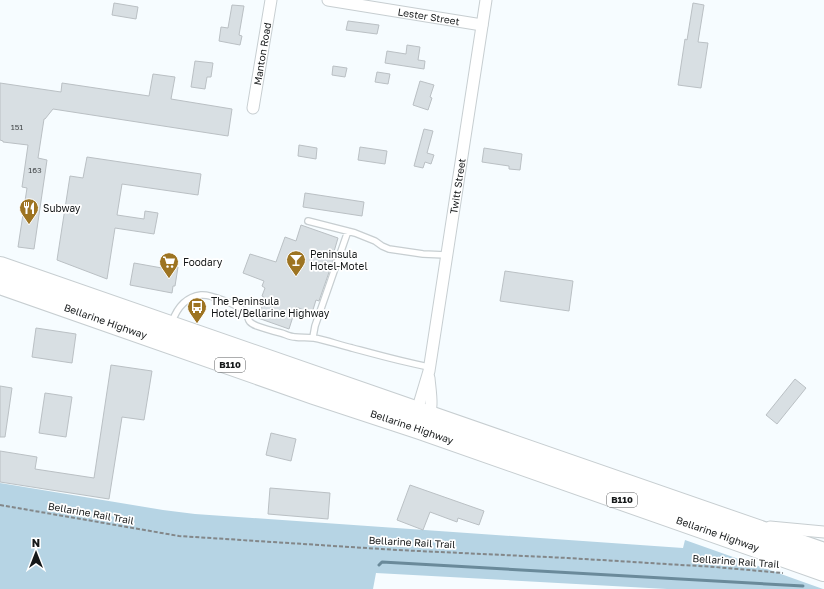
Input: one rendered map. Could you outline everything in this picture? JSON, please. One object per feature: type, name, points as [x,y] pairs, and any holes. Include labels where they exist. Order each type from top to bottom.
[{"type":"highway","name":"Bellarine Highway","points":[[0,267],[170,326],[422,419],[784,565],[824,571]]},
{"type":"highway","name":"Bellarine Highway","points":[[0,284],[314,394],[422,419],[823,551]]},
{"type":"highway","points":[[784,565],[794,556],[823,551]]},
{"type":"street","name":"Manton Road","points":[[253,108],[272,0]]},
{"type":"street","name":"Lester Street","points":[[328,0],[482,25]]},
{"type":"street","name":"Twitt Street","points":[[422,419],[486,0]]},
{"type":"street","points":[[746,525],[824,532]]},
{"type":"lane","points":[[308,221],[355,233],[389,249],[446,255]]},
{"type":"lane","points":[[313,338],[315,326],[348,231]]},
{"type":"lane","points":[[170,326],[174,314],[184,301],[201,295],[209,295],[242,310],[247,315],[248,320],[258,326],[294,337],[313,338],[429,369]]},
{"type":"path","name":"Bellarine Rail Trail","points":[[0,504],[179,536],[715,567],[784,565]]},
{"type":"shaded area","points":[[0,483],[195,514],[683,548],[685,540],[823,589],[667,589],[376,573],[373,589],[0,589]]},
{"type":"building","points":[[114,3],[138,7],[136,19],[112,15]]},
{"type":"building","points":[[693,3],[704,5],[698,42],[708,43],[701,88],[678,85],[685,39],[687,40]]},
{"type":"building","points":[[232,5],[244,6],[239,35],[242,36],[240,45],[219,41],[221,27],[228,28]]},
{"type":"building","points":[[348,21],[379,25],[377,34],[346,30]]},
{"type":"building","points":[[407,45],[420,47],[418,60],[425,61],[424,69],[385,63],[387,51],[406,54]]},
{"type":"building","points":[[195,61],[213,63],[211,77],[207,77],[205,89],[191,87]]},
{"type":"building","points":[[333,66],[347,68],[345,77],[332,75]]},
{"type":"building","points":[[377,72],[390,74],[388,84],[375,82]]},
{"type":"building","points":[[153,74],[175,77],[171,99],[232,109],[228,136],[53,109],[44,119],[38,158],[47,160],[34,249],[18,247],[27,188],[22,187],[28,145],[3,142],[0,140],[0,83],[61,92],[62,83],[149,96]]},
{"type":"building","points":[[420,81],[434,85],[428,110],[413,105]]},
{"type":"building","points":[[424,129],[433,131],[427,153],[434,155],[431,164],[425,162],[423,168],[414,166]]},
{"type":"building","points":[[299,145],[317,148],[316,159],[298,156]]},
{"type":"building","points":[[360,147],[387,151],[385,164],[358,160]]},
{"type":"building","points":[[484,148],[522,154],[520,170],[509,169],[509,166],[482,162]]},
{"type":"building","points":[[87,157],[201,174],[198,195],[122,184],[117,215],[144,219],[145,211],[158,213],[154,234],[115,228],[107,279],[57,260],[70,176],[83,178]]},
{"type":"building","points":[[305,193],[364,202],[362,216],[303,207]]},
{"type":"building","name":"Peninsula Hotel-Motel","points":[[301,225],[338,238],[333,255],[335,255],[319,301],[316,300],[312,313],[296,307],[289,329],[258,318],[265,298],[262,296],[265,288],[262,286],[264,281],[243,273],[250,254],[276,262],[285,237],[296,241]]},
{"type":"building","points":[[134,263],[162,268],[163,265],[178,267],[175,286],[173,286],[172,293],[130,285]]},
{"type":"building","points":[[505,271],[573,281],[569,311],[500,301]]},
{"type":"building","points":[[36,328],[76,334],[72,363],[32,357]]},
{"type":"building","points":[[111,365],[152,371],[144,420],[122,417],[109,499],[0,482],[0,451],[37,457],[35,469],[94,478]]},
{"type":"building","points":[[795,379],[806,388],[777,424],[766,415]]},
{"type":"building","points":[[0,386],[12,388],[5,437],[0,437]]},
{"type":"building","points":[[45,393],[72,397],[66,437],[39,433]]},
{"type":"building","points":[[271,433],[296,439],[291,461],[266,455]]},
{"type":"building","points":[[410,485],[484,511],[479,525],[458,518],[457,522],[430,512],[423,530],[397,520]]},
{"type":"building","points":[[270,488],[330,493],[328,519],[268,514]]},
{"type":"waterway","points":[[379,565],[382,562],[803,586]]},
{"type":"place","name":"Subway","points":[[29,225]]},
{"type":"place","name":"Peninsula Hotel-Motel","points":[[296,277]]},
{"type":"place","name":"Foodary","points":[[169,279]]},
{"type":"place","name":"The Peninsula Hotel/Bellarine Highway","points":[[197,324]]}]
